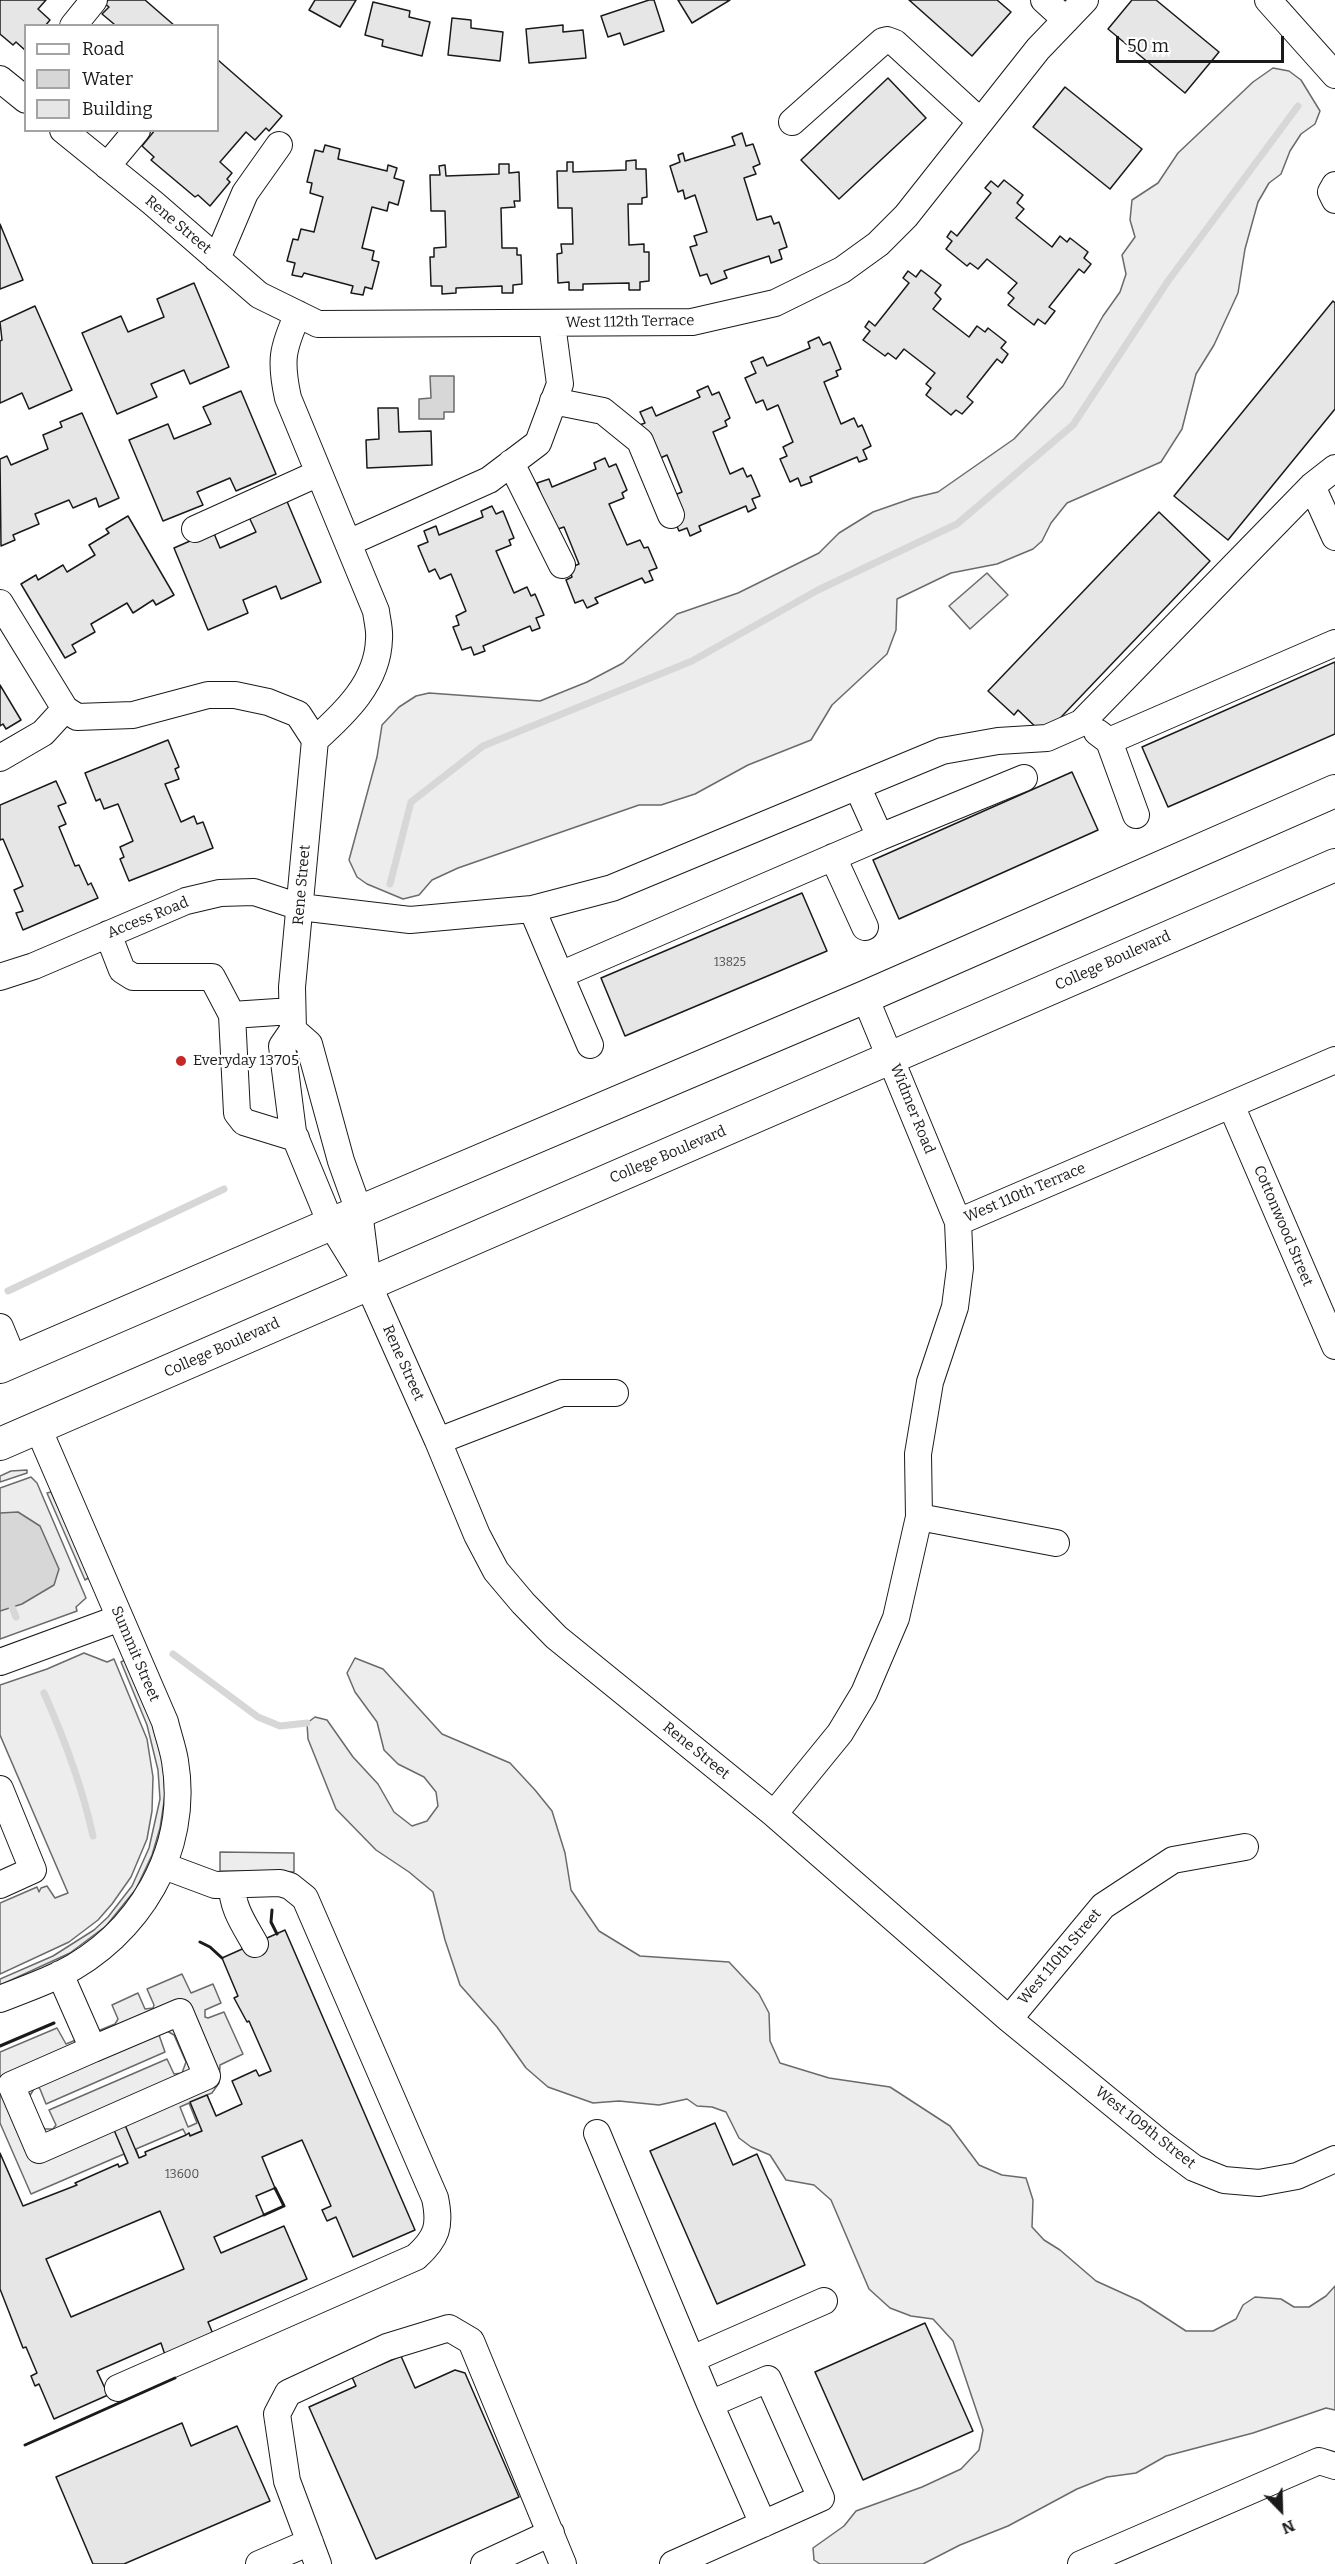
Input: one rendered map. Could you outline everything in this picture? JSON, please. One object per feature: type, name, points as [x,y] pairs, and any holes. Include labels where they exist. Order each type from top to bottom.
[{"type":"main road","points":[[7,1364],[359,1211],[865,997],[1335,791]]},
{"type":"main road","name":"College Boulevard","points":[[0,1444],[1335,865]]},
{"type":"street","points":[[75,24],[94,0]]},
{"type":"street","points":[[1044,0],[1066,20]]},
{"type":"street","name":"West 112th Terrace","points":[[298,314],[318,324],[692,322],[776,303],[842,270],[878,244],[906,216],[1038,49],[1085,0]]},
{"type":"street","points":[[1268,0],[1335,75]]},
{"type":"street","points":[[792,122],[883,41],[888,40],[895,43],[980,121]]},
{"type":"street","name":"Rene Street","points":[[65,132],[259,295],[298,314]]},
{"type":"street","points":[[107,166],[135,132]]},
{"type":"street","points":[[217,259],[245,194],[279,145]]},
{"type":"street","points":[[1335,184],[1331,192],[1335,200]]},
{"type":"street","points":[[0,603],[65,709],[76,717],[133,715],[208,695],[235,695],[268,702],[298,714],[315,740],[336,721],[366,686],[376,659],[380,638],[376,611],[288,398],[282,370],[286,340],[298,314]]},
{"type":"street","points":[[348,543],[489,480],[538,443],[560,384],[552,324]]},
{"type":"street","points":[[554,401],[603,411],[640,441],[671,515]]},
{"type":"street","points":[[511,463],[562,565]]},
{"type":"street","name":"Access Road","points":[[0,977],[34,966],[186,901],[220,893],[254,892],[300,907],[410,920],[532,909],[612,888],[942,751],[998,741],[1047,738],[1083,720],[1312,486],[1335,468]]},
{"type":"street","points":[[195,529],[319,473]]},
{"type":"street","points":[[1312,486],[1335,537]]},
{"type":"street","points":[[1109,741],[1335,644]]},
{"type":"street","points":[[0,758],[43,733],[65,709]]},
{"type":"street","points":[[1083,720],[1109,741],[1136,815]]},
{"type":"street","name":"Rene Street","points":[[315,740],[292,987],[292,1021],[282,1046],[293,1132],[331,1224],[368,1284],[477,1535],[496,1571],[556,1637],[774,1814],[1009,2019]]},
{"type":"street","points":[[560,975],[880,837],[1024,778]]},
{"type":"street","points":[[857,786],[880,837]]},
{"type":"street","points":[[833,857],[865,927]]},
{"type":"street","points":[[532,909],[590,1045]]},
{"type":"street","points":[[108,934],[122,970],[133,977],[212,977],[232,1015],[237,1113],[244,1122],[296,1138]]},
{"type":"street","name":"Widmer Road","points":[[865,997],[958,1222]]},
{"type":"street","points":[[232,1015],[292,1021]]},
{"type":"street","name":"Rene Street","points":[[292,1021],[309,1044],[341,1161],[359,1211],[368,1284]]},
{"type":"street","name":"West 110th Terrace","points":[[774,1814],[840,1733],[864,1693],[896,1618],[920,1517],[918,1454],[930,1382],[955,1307],[960,1268],[958,1222],[1335,1060]]},
{"type":"street","name":"Cottonwood Street","points":[[1231,1105],[1335,1346]]},
{"type":"street","points":[[0,1327],[7,1364]]},
{"type":"street","points":[[438,1441],[562,1393],[615,1394]]},
{"type":"street","name":"Summit Street","points":[[38,1428],[165,1722],[175,1761],[177,1803],[164,1866],[131,1920],[100,1949],[60,1974]]},
{"type":"street","points":[[920,1517],[1056,1542]]},
{"type":"street","points":[[0,1662],[120,1618]]},
{"type":"street","points":[[0,1789],[33,1870],[0,1886]]},
{"type":"street","name":"West 110th Street","points":[[1009,2019],[1103,1906],[1173,1860],[1245,1847]]},
{"type":"street","points":[[118,2388],[416,2257],[428,2247],[436,2234],[438,2211],[435,2198],[305,1898],[290,1886],[280,1883],[215,1885],[164,1866]]},
{"type":"street","points":[[232,1885],[232,1899],[255,1944]]},
{"type":"street","points":[[0,1999],[60,1974],[93,2049]]},
{"type":"street","points":[[180,2012],[207,2076],[39,2150],[11,2085],[93,2049],[180,2012]]},
{"type":"street","name":"West 109th Street","points":[[1009,2019],[1194,2168],[1224,2180],[1258,2183],[1297,2176],[1335,2159]]},
{"type":"street","points":[[597,2133],[710,2404],[763,2524]]},
{"type":"street","points":[[692,2359],[824,2301]]},
{"type":"street","points":[[259,2564],[314,2553],[287,2481],[277,2414],[288,2393],[387,2347],[449,2328],[471,2341],[563,2564]]},
{"type":"street","points":[[691,2560],[821,2498],[768,2379],[710,2404]]},
{"type":"street","points":[[1082,2564],[1319,2461],[1335,2466]]},
{"type":"street","points":[[484,2564],[550,2533]]},
{"type":"shaded area","points":[[1273,68],[1289,71],[1301,80],[1320,111],[1315,124],[1301,134],[1290,151],[1281,174],[1269,183],[1258,202],[1245,249],[1238,293],[1214,345],[1196,374],[1182,429],[1161,462],[1067,503],[1051,523],[1042,541],[1033,549],[997,564],[951,573],[897,599],[896,630],[887,654],[832,705],[811,740],[748,765],[695,794],[661,805],[639,805],[458,868],[432,880],[419,895],[403,899],[367,884],[357,877],[349,860],[377,757],[382,725],[399,707],[416,696],[429,693],[540,701],[587,682],[623,663],[677,614],[738,593],[819,553],[839,533],[873,512],[938,492],[1014,439],[1063,386],[1103,316],[1120,292],[1126,274],[1122,255],[1135,237],[1130,220],[1132,200],[1158,183],[1178,153],[1253,82]]},
{"type":"shaded area","points":[[987,573],[1008,595],[970,629],[949,606]]},
{"type":"shaded area","points":[[27,1470],[27,1473],[0,1482],[0,1476],[11,1471]]},
{"type":"shaded area","points":[[31,1477],[37,1483],[86,1598],[76,1607],[77,1611],[0,1639],[0,1488]]},
{"type":"shaded area","points":[[51,1492],[90,1577],[85,1580],[47,1493]]},
{"type":"shaded area","points":[[84,1653],[107,1662],[114,1659],[147,1739],[153,1777],[152,1811],[147,1839],[131,1877],[98,1920],[69,1942],[0,1974],[0,1903],[37,1887],[39,1892],[41,1888],[47,1886],[55,1898],[68,1893],[0,1735],[0,1685]]},
{"type":"shaded area","points":[[355,1658],[383,1669],[442,1734],[510,1763],[535,1790],[552,1811],[565,1853],[571,1890],[599,1931],[640,1956],[729,1962],[759,1994],[769,2013],[770,2041],[780,2063],[829,2078],[890,2087],[950,2126],[979,2165],[1002,2175],[1026,2178],[1033,2200],[1032,2227],[1044,2240],[1060,2250],[1096,2281],[1140,2301],[1186,2331],[1213,2331],[1236,2319],[1243,2305],[1255,2297],[1281,2299],[1294,2307],[1309,2307],[1326,2296],[1335,2286],[1335,2410],[1326,2408],[1253,2433],[1166,2456],[1136,2473],[1107,2477],[1077,2489],[1008,2526],[960,2545],[923,2564],[820,2564],[814,2560],[813,2548],[844,2526],[856,2511],[922,2487],[961,2469],[979,2450],[983,2430],[953,2341],[933,2319],[911,2316],[890,2308],[869,2289],[831,2200],[814,2185],[786,2180],[770,2155],[751,2147],[739,2138],[726,2112],[712,2107],[697,2106],[687,2099],[659,2105],[619,2101],[593,2103],[548,2087],[526,2068],[497,2027],[460,1985],[445,1940],[433,1892],[409,1872],[376,1850],[336,1809],[308,1739],[307,1723],[315,1717],[327,1720],[353,1757],[378,1784],[394,1812],[412,1826],[427,1821],[438,1806],[436,1792],[424,1777],[398,1764],[384,1750],[377,1722],[355,1692],[347,1673]]},
{"type":"shaded area","points":[[125,1660],[154,1728],[163,1761],[165,1795],[160,1828],[152,1855],[136,1889],[106,1926],[70,1953],[0,1985],[0,1979],[53,1956],[94,1930],[108,1917],[132,1886],[149,1848],[160,1799],[158,1770],[147,1725],[121,1662]]},
{"type":"shaded area","points":[[220,1852],[294,1853],[294,1872],[220,1871]]},
{"type":"shaded area","points":[[182,1974],[191,1993],[213,1984],[221,2003],[205,2010],[205,2017],[224,2012],[243,2054],[220,2065],[219,2083],[212,2093],[207,2095],[216,2116],[251,2110],[190,2136],[189,2133],[186,2135],[183,2129],[136,2149],[139,2158],[128,2163],[124,2154],[31,2194],[0,2123],[0,2052],[57,2028],[66,2044],[115,2024],[118,2019],[112,2005],[138,1993],[145,2009],[153,2008],[154,2005],[147,1989]],"holes":[[[167,2031],[174,2035],[186,2062],[182,2073],[174,2074],[167,2059],[49,2110],[56,2125],[53,2129],[45,2129],[40,2123],[29,2097],[34,2089],[38,2087],[40,2089],[46,2104],[165,2052],[159,2035]],[[189,2103],[197,2123],[188,2127],[180,2107]]]},
{"type":"water","points":[[430,376],[454,376],[454,412],[444,412],[444,419],[419,419],[419,399],[431,398]]},
{"type":"water","points":[[18,1512],[40,1526],[59,1569],[54,1585],[22,1604],[0,1611],[0,1513]]},
{"type":"building","points":[[0,0],[46,0],[38,9],[50,20],[47,24],[24,24],[24,49],[16,42],[13,45],[0,34]]},
{"type":"building","points":[[108,0],[145,0],[173,24],[114,24],[102,14],[109,7],[105,4]]},
{"type":"building","points":[[315,0],[356,0],[340,27],[309,10]]},
{"type":"building","points":[[654,0],[664,31],[624,45],[620,33],[608,37],[601,16]]},
{"type":"building","points":[[678,0],[730,0],[692,23]]},
{"type":"building","points":[[909,0],[997,0],[1011,12],[972,56]]},
{"type":"building","points":[[1132,0],[1156,0],[1219,52],[1185,93],[1108,29]]},
{"type":"building","points":[[373,2],[410,11],[409,17],[430,22],[422,56],[382,46],[383,40],[365,35]]},
{"type":"building","points":[[452,18],[471,20],[471,28],[503,32],[500,61],[448,55]]},
{"type":"building","points":[[563,25],[563,32],[583,30],[586,58],[529,63],[526,29]]},
{"type":"building","points":[[219,61],[282,116],[269,131],[266,128],[255,140],[246,132],[220,162],[232,173],[227,179],[230,182],[210,206],[198,195],[195,197],[151,160],[154,157],[142,146],[153,132],[219,132]]},
{"type":"building","points":[[888,78],[926,118],[839,199],[801,160]]},
{"type":"building","points":[[1065,87],[1142,149],[1110,189],[1033,127]]},
{"type":"building","points":[[742,133],[746,146],[753,144],[760,164],[753,167],[756,174],[744,178],[757,220],[771,216],[774,224],[779,222],[787,247],[779,250],[782,259],[771,263],[769,256],[724,271],[727,278],[711,284],[707,274],[700,276],[690,247],[697,245],[694,236],[707,232],[695,195],[685,199],[683,190],[678,192],[670,166],[680,162],[678,155],[683,153],[685,161],[735,145],[732,137]]},
{"type":"building","points":[[325,145],[340,149],[338,159],[387,171],[388,165],[397,168],[394,178],[404,181],[398,205],[389,202],[387,211],[372,207],[362,248],[374,251],[372,260],[379,262],[372,289],[365,287],[363,295],[351,293],[353,286],[304,273],[302,277],[292,275],[295,263],[287,261],[293,239],[298,240],[301,229],[314,232],[323,197],[310,193],[312,183],[307,182],[315,150],[323,152]]},
{"type":"building","points":[[636,160],[636,169],[646,169],[647,197],[642,198],[642,204],[628,204],[629,245],[644,244],[644,252],[649,252],[649,281],[640,282],[640,290],[629,290],[629,283],[583,284],[583,290],[569,290],[569,282],[558,283],[557,254],[562,253],[561,244],[573,244],[572,208],[558,208],[557,171],[567,171],[567,162],[573,162],[573,172],[626,170],[626,161]]},
{"type":"building","points":[[499,164],[509,164],[509,173],[519,172],[520,201],[514,201],[515,207],[501,208],[502,248],[517,248],[517,255],[521,255],[522,284],[513,285],[513,293],[502,293],[502,286],[456,288],[456,293],[442,294],[442,286],[431,286],[430,257],[434,257],[434,248],[446,247],[445,211],[431,211],[430,175],[440,175],[439,166],[445,165],[446,176],[499,174]]},
{"type":"building","points":[[1004,180],[1023,195],[1017,203],[1024,209],[1016,218],[1052,247],[1060,236],[1067,242],[1070,238],[1088,252],[1084,258],[1091,264],[1084,273],[1079,269],[1049,307],[1055,311],[1045,324],[1038,319],[1034,325],[1008,305],[1014,298],[1008,293],[1017,283],[987,259],[978,269],[970,263],[967,266],[946,249],[952,241],[947,237],[951,231],[957,236],[991,193],[985,188],[991,181],[998,187]]},
{"type":"building","points":[[0,224],[23,280],[0,289]]},
{"type":"building","points":[[921,270],[941,285],[935,293],[941,299],[933,309],[969,337],[977,326],[985,332],[988,328],[1006,342],[1001,348],[1008,354],[1002,363],[997,359],[967,397],[973,402],[962,414],[956,410],[951,415],[926,395],[931,388],[926,384],[935,373],[904,349],[896,359],[888,353],[885,356],[863,340],[870,331],[865,327],[869,321],[875,326],[909,283],[903,278],[908,271],[916,277]]},
{"type":"building","points":[[194,283],[229,367],[190,384],[184,370],[151,384],[157,397],[117,414],[82,333],[121,316],[128,332],[164,317],[157,299]]},
{"type":"building","points":[[1333,301],[1335,303],[1335,409],[1228,540],[1174,496]]},
{"type":"building","points":[[35,306],[72,390],[29,409],[22,393],[0,403],[0,341],[2,340],[0,322]]},
{"type":"building","points":[[819,337],[823,345],[830,342],[841,369],[836,371],[838,376],[824,382],[841,424],[854,418],[858,427],[862,425],[871,446],[863,450],[867,459],[859,462],[857,457],[810,477],[812,482],[801,486],[798,478],[790,482],[780,459],[787,456],[783,447],[793,442],[778,405],[767,410],[763,400],[756,403],[745,378],[756,373],[751,362],[763,357],[767,366],[810,348],[808,342]]},
{"type":"building","points":[[708,386],[712,395],[719,392],[730,418],[725,421],[727,426],[713,432],[730,474],[743,468],[747,477],[751,475],[760,496],[752,499],[756,508],[748,512],[746,506],[699,526],[701,531],[690,536],[687,528],[679,531],[669,508],[672,496],[682,492],[667,455],[656,460],[634,427],[645,423],[640,412],[652,407],[656,416],[700,397],[697,391]]},
{"type":"building","points":[[241,391],[276,474],[236,491],[230,478],[197,492],[203,505],[163,521],[129,440],[168,424],[174,439],[211,424],[203,407]]},
{"type":"building","points":[[378,408],[398,408],[399,432],[431,431],[432,465],[367,468],[366,440],[379,439]]},
{"type":"building","points":[[82,413],[119,498],[99,507],[96,498],[73,508],[69,500],[35,514],[39,524],[13,535],[15,540],[1,546],[0,459],[7,456],[11,465],[48,449],[43,435],[62,427],[60,422]]},
{"type":"building","points":[[605,458],[609,467],[616,464],[627,490],[622,493],[624,498],[609,504],[627,545],[640,540],[644,548],[648,547],[657,568],[649,571],[653,580],[645,583],[642,578],[595,598],[598,603],[587,608],[583,600],[575,603],[566,580],[572,577],[569,568],[579,564],[564,527],[552,531],[531,499],[541,495],[537,483],[549,479],[552,487],[596,469],[594,463]]},
{"type":"building","points":[[286,499],[321,582],[281,599],[276,586],[243,600],[248,613],[208,630],[174,548],[213,531],[220,548],[256,532],[248,515]]},
{"type":"building","points":[[492,506],[496,514],[503,511],[514,538],[509,540],[511,545],[496,551],[514,593],[527,587],[531,596],[535,594],[544,615],[536,618],[540,628],[532,631],[530,626],[483,646],[485,651],[474,655],[471,647],[462,650],[453,627],[459,625],[456,616],[466,611],[451,574],[440,579],[435,569],[429,572],[418,546],[428,542],[424,531],[436,526],[439,535],[483,517],[481,511]]},
{"type":"building","points":[[1159,512],[1210,561],[1044,735],[1018,710],[1014,715],[988,691]]},
{"type":"building","points":[[128,516],[174,595],[156,605],[153,600],[133,613],[127,603],[91,624],[95,632],[72,645],[76,652],[65,658],[21,584],[36,575],[38,580],[63,565],[67,572],[95,555],[89,545],[109,533],[106,529]]},
{"type":"building","points":[[1335,662],[1335,734],[1168,807],[1142,747]]},
{"type":"building","points":[[0,685],[21,720],[6,729],[3,724],[0,726]]},
{"type":"building","points":[[168,740],[179,767],[175,769],[179,779],[165,784],[181,822],[194,816],[197,824],[203,822],[213,848],[129,881],[120,859],[124,857],[120,847],[133,841],[118,804],[104,809],[100,799],[96,801],[85,773]]},
{"type":"building","points":[[1072,772],[1098,830],[899,919],[873,860]]},
{"type":"building","points":[[56,781],[66,803],[58,806],[66,824],[59,827],[75,866],[79,865],[88,885],[91,883],[98,898],[23,930],[16,913],[23,911],[14,890],[23,886],[3,839],[0,840],[0,805]]},
{"type":"building","points":[[802,893],[827,951],[625,1036],[601,978]]},
{"type":"building","points":[[285,1930],[415,2230],[353,2257],[336,2217],[327,2221],[322,2210],[331,2206],[302,2140],[262,2157],[275,2188],[256,2196],[264,2215],[214,2237],[221,2253],[284,2226],[307,2279],[208,2322],[213,2334],[165,2355],[161,2343],[97,2371],[108,2395],[54,2419],[39,2384],[35,2386],[31,2376],[37,2373],[26,2347],[23,2348],[0,2289],[0,2153],[23,2206],[77,2185],[75,2183],[118,2164],[119,2167],[128,2163],[114,2130],[125,2125],[139,2158],[146,2155],[145,2152],[189,2133],[190,2136],[202,2131],[190,2102],[207,2095],[216,2116],[242,2104],[232,2081],[256,2070],[259,2076],[271,2071],[249,2021],[247,2022],[234,1998],[238,1996],[222,1958]],"holes":[[[160,2211],[184,2269],[71,2317],[46,2259]]]},
{"type":"building","points":[[715,2123],[733,2165],[757,2154],[805,2265],[717,2304],[650,2151]]},
{"type":"building","points":[[925,2323],[973,2431],[863,2480],[815,2372]]},
{"type":"building","points":[[401,2356],[415,2388],[455,2370],[465,2373],[519,2497],[376,2559],[309,2407],[356,2386],[352,2377]]},
{"type":"building","points":[[182,2423],[191,2446],[237,2426],[270,2501],[124,2564],[93,2564],[56,2477]]},
{"type":"waterway","points":[[390,884],[411,802],[483,746],[692,661],[818,590],[957,524],[1073,425],[1168,281],[1298,106]]},
{"type":"waterway","points":[[8,1291],[224,1189]]},
{"type":"waterway","points":[[12,1607],[16,1617]]},
{"type":"waterway","points":[[173,1654],[258,1717],[280,1726],[307,1723]]},
{"type":"waterway","points":[[44,1693],[72,1763],[93,1836]]},
{"type":"wall","points":[[272,1910],[271,1922],[277,1934]]},
{"type":"wall","points":[[200,1942],[210,1947],[222,1958]]},
{"type":"wall","points":[[0,2046],[54,2023]]},
{"type":"wall","points":[[264,2215],[284,2206],[275,2188]]},
{"type":"wall","points":[[25,2445],[175,2378]]},
{"type":"place","name":"Everyday 13705","points":[[181,1061]]}]
